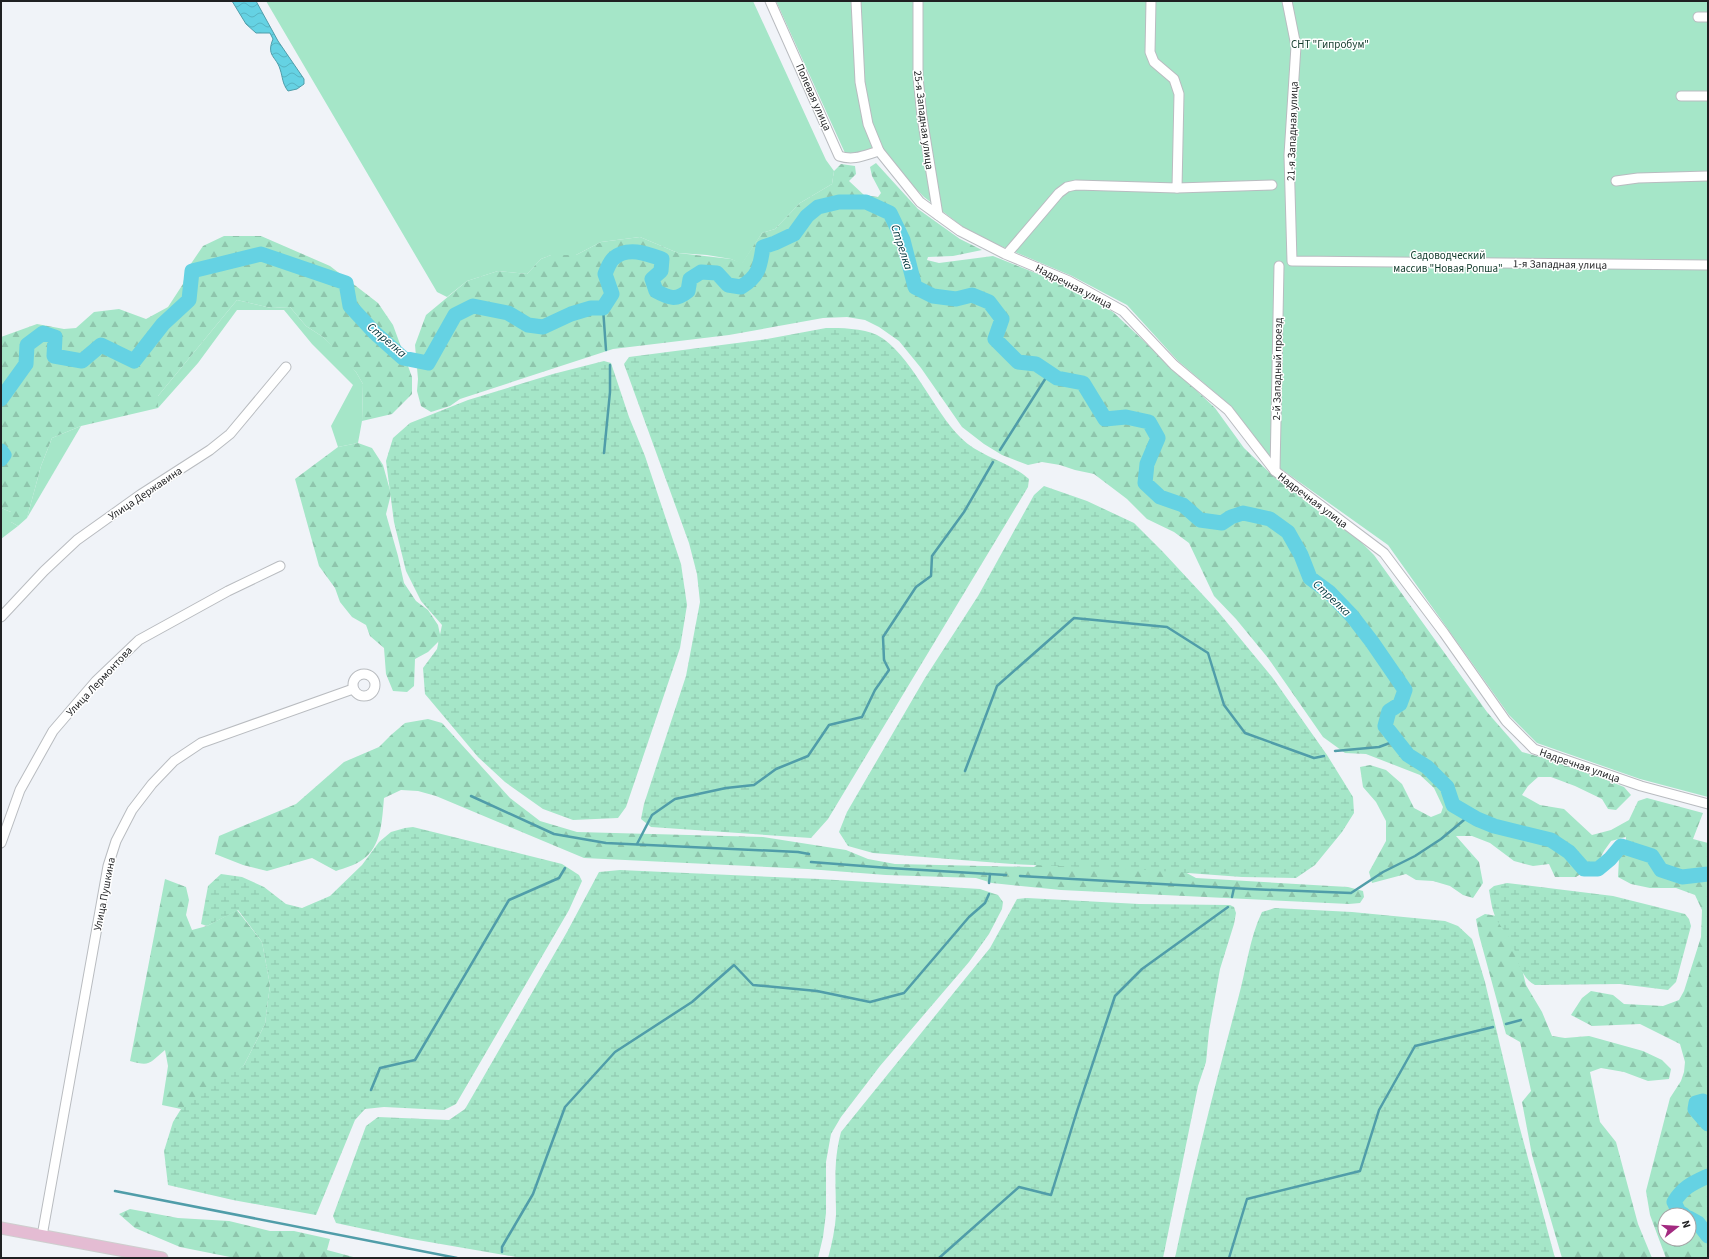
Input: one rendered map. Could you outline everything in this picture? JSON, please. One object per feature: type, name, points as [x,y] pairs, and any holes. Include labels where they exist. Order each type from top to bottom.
[{"type":"main road","points":[[1,1228],[162,1258]]},
{"type":"street","name":"Полевая улица","points":[[770,1],[839,156],[847,159],[857,158],[879,151]]},
{"type":"street","name":"Надречная улица","points":[[856,1],[860,82],[868,124],[879,151],[920,202],[960,231],[1007,254],[1069,281],[1123,311],[1174,365],[1228,410],[1275,471],[1384,553],[1444,633],[1506,721],[1534,749],[1641,786],[1708,804]]},
{"type":"street","name":"25-я Западная улица","points":[[918,1],[918,77],[922,117],[938,215]]},
{"type":"street","points":[[1151,1],[1150,52],[1154,62],[1174,79],[1179,94],[1177,188]]},
{"type":"street","name":"21-я Западная улица","points":[[1286,1],[1296,46],[1289,155],[1292,261]]},
{"type":"street","points":[[1698,17],[1708,17]]},
{"type":"street","points":[[1681,96],[1708,96]]},
{"type":"street","points":[[1616,181],[1638,178],[1708,176]]},
{"type":"street","points":[[1007,254],[1059,193],[1068,187],[1076,185],[1177,188],[1272,185]]},
{"type":"street","name":"1-я Западная улица","points":[[1292,261],[1708,266]]},
{"type":"street","name":"2-й Западный проезд","points":[[1275,471],[1279,266]]},
{"type":"street","name":"Улица Державина","points":[[1,617],[44,571],[77,540],[140,495],[210,450],[230,434],[286,367]]},
{"type":"street","name":"Улица Лермонтова","points":[[1,843],[20,790],[53,731],[101,676],[138,640],[228,591],[280,566]]},
{"type":"street","name":"Улица Пушкина","points":[[42,1236],[108,866],[116,841],[132,810],[152,784],[174,761],[201,743],[353,689]]},
{"type":"green space","points":[[266,1],[753,1],[826,160],[834,171],[832,184],[800,203],[775,229],[762,233],[742,264],[731,259],[707,255],[678,253],[640,237],[601,242],[576,255],[551,255],[541,259],[527,274],[498,271],[467,281],[447,297],[437,292]]},
{"type":"green space","name":"Садоводческий массив \"Новая Ропша\"","points":[[776,1],[1708,1],[1708,797],[1640,779],[1537,743],[1509,715],[1388,545],[1277,466],[1231,406],[1178,361],[1127,305],[1072,276],[996,244],[963,227],[924,197],[883,156],[845,153]]},
{"type":"green space","points":[[876,163],[918,209],[960,239],[982,250],[953,256],[928,257],[927,260],[939,263],[993,256],[1066,285],[1113,312],[1215,408],[1244,448],[1269,472],[1322,514],[1357,538],[1374,555],[1487,712],[1522,752],[1569,765],[1624,787],[1631,795],[1616,810],[1608,809],[1602,799],[1575,786],[1551,777],[1538,777],[1528,786],[1522,795],[1540,805],[1564,809],[1592,835],[1611,830],[1629,820],[1638,801],[1647,798],[1703,813],[1693,839],[1708,843],[1708,1258],[1666,1258],[1662,1247],[1697,1247],[1697,1207],[1657,1207],[1657,1234],[1650,1215],[1646,1191],[1670,1098],[1681,1081],[1684,1072],[1685,1062],[1680,1044],[1640,1024],[1592,1026],[1571,1015],[1582,998],[1591,991],[1613,995],[1624,1004],[1663,1006],[1679,1000],[1684,991],[1701,937],[1702,910],[1695,895],[1676,888],[1650,888],[1631,884],[1618,877],[1619,859],[1626,851],[1626,837],[1611,841],[1597,864],[1576,877],[1555,877],[1549,864],[1533,866],[1514,861],[1490,843],[1472,836],[1456,836],[1479,862],[1483,883],[1473,898],[1463,895],[1450,886],[1433,881],[1416,880],[1406,874],[1372,883],[1369,872],[1386,841],[1386,821],[1376,802],[1363,787],[1360,767],[1370,765],[1386,770],[1402,784],[1414,808],[1431,817],[1441,813],[1443,807],[1434,788],[1420,775],[1366,754],[1345,753],[1323,737],[1268,658],[1236,619],[1214,596],[1189,543],[1174,532],[1147,519],[1127,499],[1094,474],[1042,462],[1028,465],[1002,455],[984,444],[962,427],[921,368],[899,341],[879,327],[865,320],[847,317],[823,318],[729,335],[613,349],[460,399],[450,406],[431,412],[421,406],[417,391],[418,379],[415,345],[426,315],[467,281],[498,271],[527,274],[541,259],[551,255],[576,255],[601,242],[640,237],[678,253],[731,259],[742,263],[762,233],[775,229],[800,203],[832,184],[834,171],[841,164],[855,166],[856,174],[849,181],[864,195],[878,197],[881,193],[872,176],[870,167]]},
{"type":"green space","points":[[224,236],[261,236],[330,266],[378,303],[393,325],[412,377],[412,394],[392,414],[362,421],[363,384],[356,372],[323,337],[306,326],[290,307],[271,308],[237,300],[158,396],[158,408],[81,426],[52,438],[41,466],[27,518],[18,526],[11,522],[11,512],[1,508],[1,337],[37,324],[64,329],[76,328],[94,312],[119,309],[146,319],[168,307],[183,284],[186,271],[203,246]]},
{"type":"green space","points":[[237,300],[271,308],[290,307],[306,326],[323,337],[347,361],[363,384],[362,421],[358,443],[338,447],[331,426],[353,385],[312,344],[284,310],[237,310],[198,363],[158,408],[158,396]]},
{"type":"green space","points":[[826,328],[865,331],[877,335],[889,343],[911,368],[951,427],[961,438],[977,450],[1021,473],[1029,479],[1028,487],[828,819],[811,838],[651,827],[641,819],[644,804],[686,676],[700,602],[697,574],[689,543],[624,364],[629,357],[767,339]]},
{"type":"green space","points":[[604,361],[611,363],[629,417],[645,456],[681,564],[687,605],[680,648],[626,807],[618,818],[573,820],[543,809],[505,782],[478,757],[425,694],[423,668],[437,649],[442,625],[421,601],[406,571],[394,522],[386,461],[393,438],[410,423],[468,400],[553,374]]},
{"type":"green space","points":[[81,426],[27,518],[41,466],[52,438]]},
{"type":"green space","points":[[358,443],[372,448],[383,465],[391,494],[386,514],[404,583],[416,601],[428,610],[438,625],[441,639],[428,652],[415,659],[414,686],[407,692],[393,691],[386,674],[384,648],[370,636],[366,625],[352,617],[340,602],[335,588],[319,566],[295,479],[338,447]]},
{"type":"green space","points":[[1044,486],[1087,501],[1134,523],[1215,608],[1272,677],[1327,755],[1353,797],[1354,813],[1342,832],[1315,865],[1296,878],[1242,877],[1147,870],[1012,864],[873,853],[848,846],[839,832],[847,812],[925,678],[978,596],[1034,495]]},
{"type":"green space","points":[[1,508],[11,512],[11,522],[18,526],[1,539]]},
{"type":"green space","points":[[428,719],[442,723],[510,798],[540,821],[577,832],[763,837],[846,850],[868,859],[895,864],[1034,867],[1043,860],[1183,871],[1196,878],[1348,887],[1363,891],[1364,897],[1360,903],[1349,904],[1061,890],[992,883],[976,878],[886,875],[808,869],[584,858],[436,796],[418,791],[401,790],[384,798],[380,832],[374,848],[362,860],[343,869],[336,871],[312,858],[267,871],[243,865],[215,854],[219,836],[296,804],[344,762],[379,747],[405,723]]},
{"type":"green space","points":[[413,827],[562,864],[579,875],[582,881],[569,910],[456,1104],[444,1110],[384,1107],[365,1109],[355,1120],[316,1215],[233,1200],[168,1185],[164,1151],[173,1122],[181,1109],[244,1065],[265,1024],[270,985],[262,942],[238,910],[207,926],[201,924],[208,886],[221,874],[242,877],[264,887],[286,904],[302,908],[330,896],[362,865],[379,842],[391,832]]},
{"type":"green space","points":[[620,870],[820,879],[980,889],[998,895],[1003,902],[1002,909],[989,934],[969,962],[880,1066],[841,1117],[831,1134],[826,1162],[826,1213],[823,1237],[818,1258],[522,1258],[406,1238],[336,1223],[333,1216],[366,1126],[378,1117],[449,1120],[465,1109],[567,932],[599,872]]},
{"type":"green space","points":[[165,879],[186,887],[189,900],[186,915],[192,930],[207,926],[237,910],[262,942],[270,985],[265,1024],[244,1065],[201,1101],[181,1109],[162,1105],[168,1066],[165,1050],[146,1064],[130,1061]]},
{"type":"green space","points":[[1507,883],[1613,896],[1685,914],[1689,919],[1691,926],[1676,982],[1668,990],[1620,984],[1535,985],[1522,972],[1511,940],[1498,922],[1493,910],[1489,890],[1494,886]]},
{"type":"green space","points":[[1027,898],[1139,904],[1230,905],[1234,907],[1236,913],[1234,924],[1220,969],[1209,1031],[1206,1062],[1198,1086],[1163,1258],[828,1258],[836,1220],[836,1164],[838,1143],[841,1132],[990,948],[1017,899]]},
{"type":"green space","points":[[1275,908],[1352,912],[1445,921],[1458,926],[1472,939],[1485,982],[1519,1125],[1555,1258],[1175,1258],[1189,1193],[1254,933],[1262,912]]},
{"type":"green space","points":[[1485,914],[1497,916],[1516,945],[1526,985],[1542,1012],[1552,1036],[1565,1038],[1589,1036],[1643,1051],[1662,1060],[1671,1069],[1669,1079],[1648,1081],[1624,1072],[1601,1068],[1590,1072],[1600,1122],[1616,1142],[1638,1224],[1652,1258],[1562,1258],[1532,1155],[1522,1102],[1531,1091],[1520,1042],[1506,1034],[1479,935],[1476,919]]},
{"type":"green space","points":[[130,1209],[178,1218],[229,1221],[270,1231],[294,1231],[330,1239],[327,1250],[357,1258],[235,1258],[180,1247],[135,1228],[119,1214]]},
{"type":"water","points":[[232,1],[256,1],[278,41],[304,79],[304,84],[297,89],[288,91],[278,65],[271,53],[273,39],[270,33],[256,33],[246,24]]},
{"type":"waterway","name":"Стрелка","points":[[1,399],[26,364],[27,345],[43,333],[55,337],[54,356],[82,361],[101,345],[134,361],[163,324],[189,300],[192,271],[261,254],[346,283],[350,306],[375,333],[403,358],[428,363],[455,315],[473,306],[508,313],[528,325],[543,327],[571,314],[591,308],[603,308],[612,294],[605,274],[613,259],[625,252],[644,253],[662,259],[661,271],[652,279],[656,291],[669,297],[680,296],[688,291],[690,279],[701,272],[717,273],[728,285],[741,287],[752,279],[758,270],[763,247],[794,234],[807,216],[818,207],[839,202],[866,202],[890,213],[903,240],[915,287],[933,296],[956,299],[972,295],[989,302],[1002,319],[995,339],[1018,362],[1036,364],[1057,378],[1083,383],[1105,419],[1126,417],[1149,422],[1158,438],[1147,464],[1145,483],[1160,497],[1183,505],[1200,520],[1222,523],[1231,517],[1243,513],[1270,519],[1288,532],[1301,555],[1310,578],[1329,592],[1352,616],[1405,690],[1400,704],[1389,711],[1385,726],[1408,755],[1427,767],[1447,787],[1453,805],[1477,819],[1494,826],[1551,840],[1569,852],[1584,869],[1598,869],[1610,859],[1621,846],[1652,856],[1661,870],[1682,877],[1708,874]]},
{"type":"waterway","points":[[603,308],[606,350]]},
{"type":"waterway","points":[[604,453],[610,392],[610,365]]},
{"type":"waterway","points":[[1000,450],[1049,373]]},
{"type":"waterway","name":"Стрелка","points":[[1,451],[4,455],[1,459]]},
{"type":"waterway","points":[[637,844],[652,815],[675,799],[726,788],[754,785],[776,769],[808,756],[829,725],[862,717],[875,690],[889,670],[884,660],[883,637],[916,587],[931,576],[932,556],[964,512],[993,462]]},
{"type":"waterway","points":[[965,771],[997,686],[1074,618],[1167,627],[1208,653],[1224,705],[1245,733],[1314,758],[1324,756]]},
{"type":"waterway","points":[[1335,751],[1379,747],[1395,741]]},
{"type":"waterway","points":[[471,796],[554,834],[606,843],[798,852],[809,854]]},
{"type":"waterway","points":[[1020,876],[1249,889],[1351,893],[1383,872],[1415,856],[1441,839],[1470,815]]},
{"type":"waterway","points":[[811,862],[1006,875]]},
{"type":"waterway","points":[[371,1090],[380,1068],[415,1060],[509,900],[559,878],[565,868]]},
{"type":"waterway","points":[[989,883],[990,874]]},
{"type":"waterway","points":[[1232,897],[1234,888]]},
{"type":"waterway","points":[[502,1252],[502,1247],[533,1194],[565,1107],[615,1052],[692,1002],[734,965],[753,985],[817,991],[870,1002],[904,993],[969,917],[985,903],[989,894]]},
{"type":"waterway","points":[[939,1258],[1019,1187],[1051,1195],[1115,996],[1142,969],[1228,907]]},
{"type":"waterway","points":[[1506,1024],[1521,1020]]},
{"type":"waterway","points":[[1229,1258],[1247,1199],[1360,1171],[1379,1110],[1415,1046],[1493,1027]]},
{"type":"waterway","name":"Стрелка","points":[[1708,1105],[1703,1101],[1696,1103],[1695,1109],[1708,1124]]},
{"type":"waterway","name":"Стрелка","points":[[1676,1207],[1674,1202],[1685,1189],[1693,1183],[1708,1176]]},
{"type":"waterway","points":[[115,1191],[457,1258]]},
{"type":"waterway","name":"Стрелка","points":[[1697,1222],[1708,1236]]},
{"type":"park label","name":"СНТ \"Гипробум\"","points":[[1330,44]]}]
